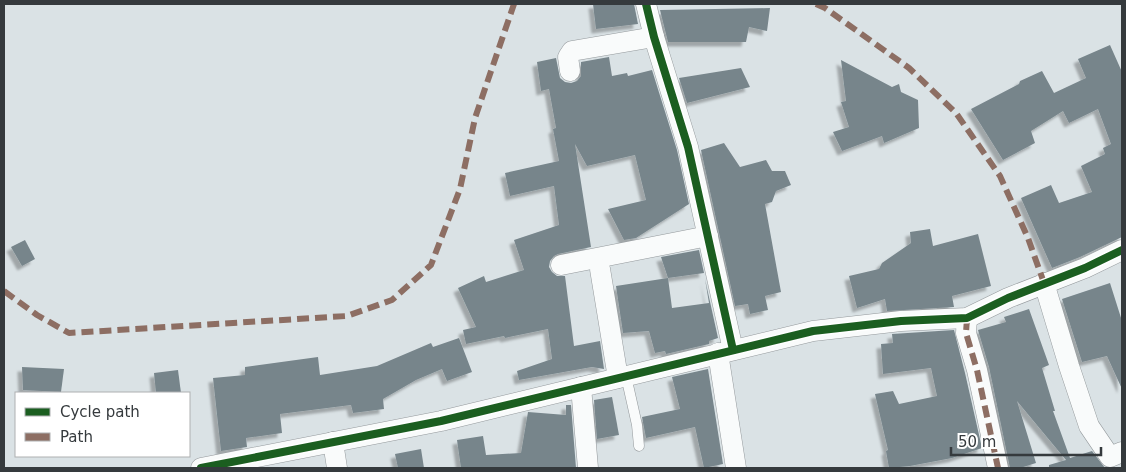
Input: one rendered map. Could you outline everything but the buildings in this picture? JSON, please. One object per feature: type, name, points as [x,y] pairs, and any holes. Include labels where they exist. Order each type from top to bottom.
[{"type":"street","points":[[646,4],[654,37],[688,147],[708,236],[725,351],[736,468]]},
{"type":"street","points":[[570,71],[568,57],[572,51],[654,37]]},
{"type":"street","points":[[560,265],[708,236]]},
{"type":"street","points":[[200,468],[441,421],[813,330],[901,321],[967,318],[1008,298],[1085,268],[1122,250]]},
{"type":"street","points":[[600,270],[622,377]]},
{"type":"street","points":[[1041,284],[1089,426],[1118,459]]},
{"type":"street","points":[[967,318],[966,333],[978,370],[998,468]]},
{"type":"street","points":[[581,387],[588,468]]},
{"type":"street","points":[[333,442],[337,468]]},
{"type":"lane","points":[[622,377],[637,425],[639,446]]},
{"type":"marked path","points":[[4,291],[37,315],[69,333],[347,316],[392,300],[431,265],[460,189],[475,118],[514,4]]},
{"type":"marked path","points":[[816,4],[825,8],[909,68],[956,113],[1000,176],[1028,238],[1044,283]]},
{"type":"marked path","points":[[967,318],[966,333],[977,370],[998,468]]},
{"type":"cycle path","points":[[646,4],[654,37],[688,147],[733,350]]},
{"type":"cycle path","points":[[201,468],[441,421],[813,331],[901,321],[967,318],[1008,298],[1085,268],[1122,250]]}]
